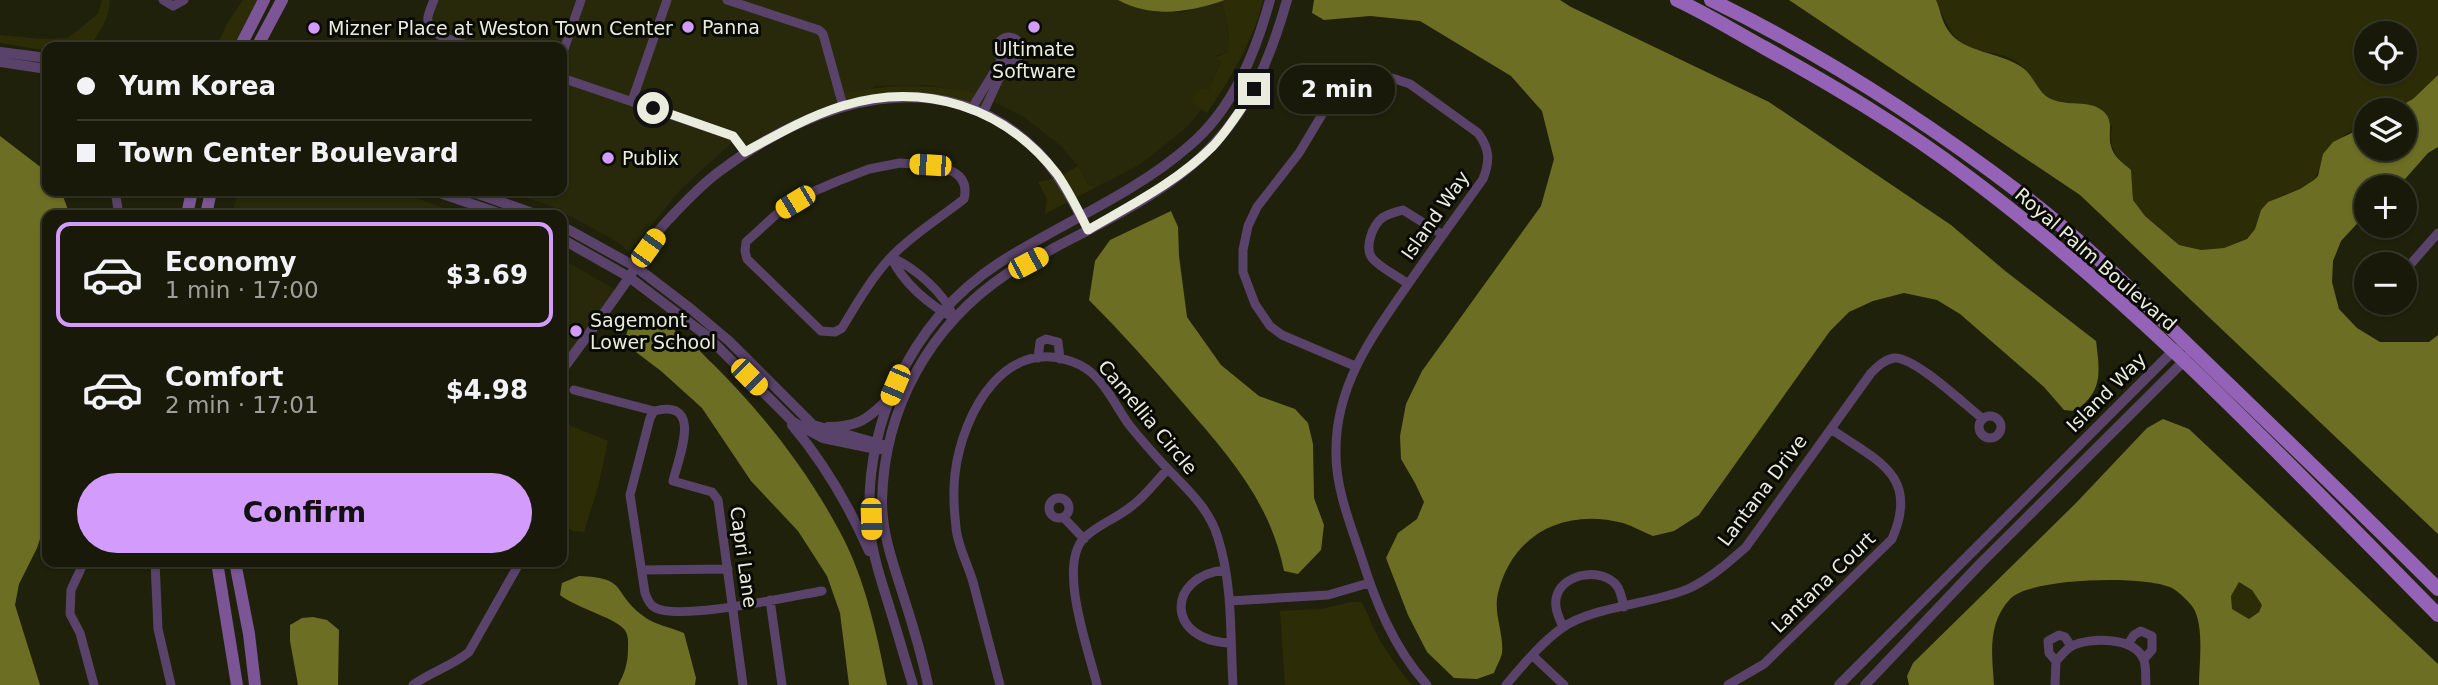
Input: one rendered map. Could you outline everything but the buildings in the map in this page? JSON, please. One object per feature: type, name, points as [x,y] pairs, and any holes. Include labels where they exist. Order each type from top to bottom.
[{"type":"main road","points":[[243,42],[264,0]]},
{"type":"main road","points":[[260,42],[282,0]]},
{"type":"main road","name":"Royal Palm Boulevard","points":[[1677,0],[1834,86],[1922,143],[2075,261],[2284,458],[2438,615]]},
{"type":"main road","name":"Royal Palm Boulevard","points":[[1711,0],[1842,71],[2025,197],[2101,260],[2313,464],[2438,589]]},
{"type":"main road","points":[[218,567],[237,685]]},
{"type":"main road","points":[[236,567],[249,634],[255,685]]},
{"type":"street","points":[[163,0],[173,6],[184,0]]},
{"type":"street","points":[[434,0],[428,19],[432,29],[437,34],[460,42]]},
{"type":"street","points":[[566,42],[580,0]]},
{"type":"street","points":[[632,102],[667,0]]},
{"type":"street","points":[[727,0],[819,30],[823,34],[843,106]]},
{"type":"street","points":[[913,685],[878,569],[872,538],[870,500],[877,445],[889,398],[907,361],[945,308],[998,264],[1154,173],[1191,145],[1235,90],[1248,65],[1270,0]]},
{"type":"street","points":[[928,685],[885,536],[882,501],[889,448],[903,396],[915,372],[937,337],[954,318],[1007,274],[1175,178],[1212,146],[1230,126],[1254,89],[1267,62],[1287,0]]},
{"type":"street","points":[[0,52],[42,57]]},
{"type":"street","points":[[977,111],[1005,60]]},
{"type":"street","points":[[0,62],[42,68]]},
{"type":"street","name":"Island Way","points":[[1355,366],[1314,350],[1270,326],[1255,304],[1243,272],[1243,250],[1248,226],[1257,206],[1299,153],[1332,98],[1347,85],[1392,78],[1410,84],[1478,133],[1486,143],[1489,154],[1483,179],[1377,327],[1347,385],[1339,419],[1336,451],[1339,484],[1369,583],[1398,646],[1427,685]]},
{"type":"street","points":[[567,80],[733,136],[745,152]]},
{"type":"street","points":[[567,363],[667,220],[717,173],[745,152],[794,126],[843,106],[892,97],[948,101],[977,111],[1022,137],[1040,154],[1059,177],[1088,230]]},
{"type":"street","points":[[1215,118],[1230,126]]},
{"type":"street","points":[[900,163],[930,165],[948,169],[963,179],[967,190],[964,199],[891,257],[873,279],[842,327],[828,333],[821,331],[747,259],[745,251],[746,242],[751,236],[780,211],[810,193],[869,169],[900,163]]},
{"type":"street","points":[[449,196],[489,210]]},
{"type":"street","points":[[484,196],[524,210]]},
{"type":"street","points":[[1408,284],[1373,258],[1369,251],[1370,239],[1380,220],[1403,210],[1443,235]]},
{"type":"street","points":[[567,229],[636,267],[729,341],[813,425],[889,448]]},
{"type":"street","points":[[2417,255],[2438,233]]},
{"type":"street","points":[[567,242],[629,278],[707,336],[737,365],[779,410],[816,456],[853,516],[878,569]]},
{"type":"street","points":[[891,257],[906,264],[954,318]]},
{"type":"street","points":[[1038,358],[1040,342],[1046,339],[1058,342],[1060,359]]},
{"type":"street","points":[[2184,362],[2188,345]]},
{"type":"street","name":"Island Way","points":[[1839,685],[2173,351],[2188,345]]},
{"type":"street","name":"Camellia Circle","points":[[1000,685],[956,531],[955,473],[971,416],[987,388],[1003,371],[1038,358],[1060,359],[1082,366],[1101,382],[1130,426],[1167,470],[1200,503],[1218,536],[1225,570],[1230,601],[1233,685]]},
{"type":"street","name":"Lantana Drive","points":[[1506,685],[1532,655],[1563,627],[1581,619],[1689,588],[1721,569],[1746,547],[1871,373],[1885,361],[1892,358],[1914,363],[1983,419]]},
{"type":"street","name":"Island Way","points":[[1870,683],[1979,565],[2184,362]]},
{"type":"street","points":[[574,390],[654,411],[630,495],[645,593],[652,606],[679,611],[733,606],[822,591]]},
{"type":"street","points":[[813,425],[846,427],[860,423],[889,398]]},
{"type":"street","name":"Capri Lane","points":[[654,411],[665,408],[684,416],[686,426],[673,481],[716,495],[743,685]]},
{"type":"street","points":[[779,410],[793,422],[823,438],[877,445]]},
{"type":"street","name":"Lantana Court","points":[[1728,685],[1764,664],[1892,539],[1901,519],[1898,483],[1888,469],[1831,429]]},
{"type":"street","points":[[1097,685],[1072,578],[1074,556],[1084,539],[1134,504],[1167,470]]},
{"type":"street","points":[[1063,517],[1084,539]]},
{"type":"street","points":[[82,567],[71,590],[70,614],[80,633],[94,685]]},
{"type":"street","points":[[155,567],[158,629],[170,685]]},
{"type":"street","points":[[413,685],[459,661],[469,652],[517,567]]},
{"type":"street","points":[[642,570],[728,569]]},
{"type":"street","points":[[1225,570],[1209,572],[1197,578],[1182,596],[1181,607],[1183,619],[1190,630],[1200,638],[1214,643],[1231,643]]},
{"type":"street","points":[[1563,627],[1556,610],[1556,596],[1564,584],[1579,576],[1597,574],[1610,579],[1619,587],[1624,607]]},
{"type":"street","points":[[1230,601],[1328,595],[1369,583]]},
{"type":"street","points":[[769,600],[782,685]]},
{"type":"street","points":[[2128,644],[2134,635],[2141,631],[2152,636],[2152,650],[2144,659]]},
{"type":"street","points":[[2056,661],[2049,653],[2048,641],[2059,635],[2065,637],[2071,646]]},
{"type":"street","points":[[2055,685],[2056,661],[2071,646],[2086,642],[2117,641],[2137,650],[2144,659],[2146,685]]},
{"type":"street","points":[[1532,655],[1564,685]]},
{"type":"street","points":[[1852,672],[1870,683]]},
{"type":"street","points":[[1852,672],[1858,685]]},
{"type":"shaded area","points":[[102,0],[110,0],[103,26],[94,40],[99,42],[42,42],[42,50],[0,43],[0,35],[42,39],[68,38],[98,14]]},
{"type":"shaded area","points":[[243,0],[262,0],[241,42],[218,42]]},
{"type":"shaded area","points":[[434,0],[1118,0],[1181,13],[1222,1],[1229,33],[1228,52],[1215,58],[1221,61],[1209,91],[1191,102],[1202,109],[1187,127],[1141,164],[1096,187],[1088,184],[1078,166],[1062,147],[1024,117],[974,92],[926,85],[875,86],[843,106],[745,152],[736,139],[682,188],[629,252],[618,242],[567,215],[567,210],[558,210],[522,196],[567,196],[567,42],[462,42],[432,29]]},
{"type":"shaded area","points":[[1118,0],[1225,0],[1198,8],[1158,12]]},
{"type":"shaded area","points":[[1263,0],[1247,44],[1207,113],[1190,102],[1201,88],[1209,90],[1221,61],[1214,58],[1228,52],[1229,33],[1222,1]]},
{"type":"shaded area","points":[[1314,0],[1560,0],[1769,102],[1951,225],[2096,341],[2098,380],[2091,396],[2075,411],[2064,410],[2044,387],[1960,314],[1937,300],[1904,293],[1873,301],[1849,312],[1830,331],[1699,515],[1674,531],[1653,536],[1623,523],[1581,519],[1544,530],[1529,541],[1505,572],[1498,593],[1502,653],[1494,673],[1477,679],[1454,678],[1427,652],[1408,615],[1386,558],[1398,533],[1417,519],[1424,502],[1401,459],[1400,436],[1406,404],[1422,371],[1541,206],[1554,159],[1542,111],[1511,76],[1420,21],[1370,16],[1324,20],[1312,13]]},
{"type":"shaded area","points":[[1789,0],[1936,0],[1946,27],[1954,38],[2023,68],[2051,99],[2091,105],[2103,111],[2110,123],[2112,150],[2131,170],[2133,200],[2145,216],[2179,245],[2201,250],[2224,248],[2247,239],[2255,229],[2261,210],[2268,202],[2314,180],[2318,176],[2323,154],[2333,142],[2354,132],[2354,161],[2417,161],[2417,98],[2414,98],[2438,75],[2438,147],[2428,153],[2409,175],[2354,175],[2354,227],[2341,241],[2333,261],[2332,282],[2339,309],[2357,328],[2380,342],[2429,342],[2438,335],[2438,534],[2080,195]]},
{"type":"shaded area","points":[[1932,0],[2438,0],[2438,75],[2414,98],[2354,98],[2354,131],[2345,134],[2314,180],[2300,189],[2274,199],[2261,210],[2255,229],[2246,239],[2224,248],[2201,250],[2179,245],[2145,216],[2133,200],[2131,170],[2114,152],[2111,141],[2112,127],[2085,104],[2066,104],[2047,96],[2015,61],[1972,49],[1955,37]]},
{"type":"shaded area","points":[[346,20],[358,20],[366,28],[364,42],[338,40],[338,28]]},
{"type":"shaded area","points":[[987,83],[995,88],[983,113],[948,101],[843,106],[840,94],[874,88],[923,86],[956,89],[980,95]]},
{"type":"shaded area","points":[[0,136],[42,168],[42,196],[63,196],[68,210],[42,210],[42,533],[19,584],[15,605],[40,685],[0,685]]},
{"type":"shaded area","points":[[1078,166],[1088,184],[1096,187],[1045,214],[1047,199],[1038,182],[1059,177]]},
{"type":"shaded area","points":[[237,196],[410,196],[450,210],[233,210]]},
{"type":"shaded area","points":[[1171,211],[1178,227],[1187,317],[1221,365],[1259,396],[1295,409],[1308,423],[1313,444],[1314,498],[1324,525],[1321,550],[1298,574],[1284,571],[1269,523],[1258,501],[1231,461],[1149,364],[1089,300],[1095,261],[1110,240]]},
{"type":"shaded area","name":"Sagemont Lower School","points":[[567,262],[619,292],[567,363]]},
{"type":"shaded area","points":[[654,323],[680,333],[690,341],[750,403],[799,465],[849,550],[874,626],[887,685],[849,685],[840,613],[827,576],[798,531],[751,481],[702,408],[661,371],[624,343],[628,329],[638,324]]},
{"type":"shaded area","points":[[2163,419],[2189,429],[2438,664],[2438,685],[2199,685],[2199,623],[2192,606],[2183,596],[2172,588],[2158,584],[2089,580],[2041,586],[2010,599],[1994,629],[1994,685],[1909,685],[1907,676],[1913,663],[2076,503],[2147,428]],"holes":[[[2239,582],[2252,590],[2262,605],[2259,612],[2249,619],[2232,609],[2231,596]]]},
{"type":"shaded area","points":[[567,423],[608,441],[584,532],[567,527]]},
{"type":"shaded area","points":[[579,576],[595,577],[613,583],[632,607],[647,618],[684,633],[696,678],[695,685],[618,685],[627,663],[627,635],[618,624],[560,595],[562,583]]},
{"type":"shaded area","points":[[2239,582],[2253,590],[2262,605],[2259,612],[2249,619],[2232,609],[2231,596]]},
{"type":"shaded area","points":[[1361,602],[1384,647],[1412,685],[1285,685],[1280,611],[1321,609]]},
{"type":"shaded area","points":[[302,618],[327,620],[339,630],[338,685],[298,685],[290,641],[290,625]]},
{"type":"place","name":"Panna","points":[[688,27]]},
{"type":"place","name":"Ultimate Software","points":[[1034,27]]},
{"type":"place","name":"Mizner Place at Weston Town Center","points":[[314,28]]},
{"type":"place","name":"Publix","points":[[608,158]]},
{"type":"place","name":"Sagemont Lower School","points":[[576,331]]},
{"type":"route","points":[[653,108],[733,136],[745,152],[811,117],[843,106],[892,97],[948,101],[977,110],[1022,137],[1059,177],[1088,230],[1175,178],[1212,146],[1230,126],[1254,89]]}]
